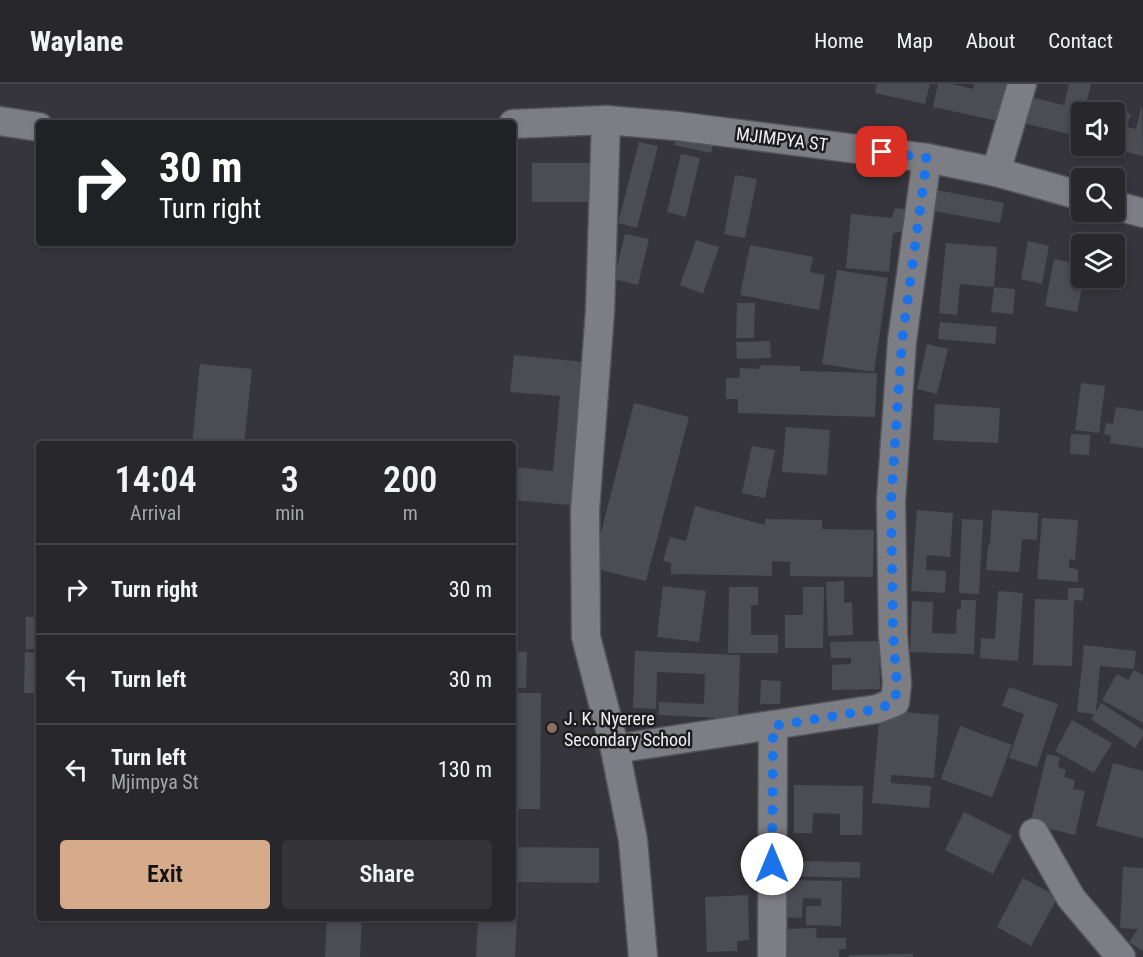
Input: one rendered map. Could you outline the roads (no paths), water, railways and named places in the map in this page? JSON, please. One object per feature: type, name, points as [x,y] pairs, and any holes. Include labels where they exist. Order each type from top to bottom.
[{"type":"street","points":[[996,172],[1022,84]]},
{"type":"street","points":[[606,120],[600,311],[585,510],[586,637],[615,749],[633,840],[643,957]]},
{"type":"street","name":"MJIMPYA ST","points":[[516,124],[606,120],[677,126],[927,158],[996,172],[1071,193]]},
{"type":"street","points":[[0,121],[36,127]]},
{"type":"street","points":[[615,749],[878,709],[895,702],[897,683],[893,635],[891,501],[902,341],[927,158]]},
{"type":"street","points":[[1125,208],[1143,213]]},
{"type":"street","points":[[772,957],[773,726]]},
{"type":"street","points":[[1034,833],[1071,898],[1121,957]]},
{"type":"place","name":"J. K. Nyerere Secondary School","points":[[552,728]]}]
